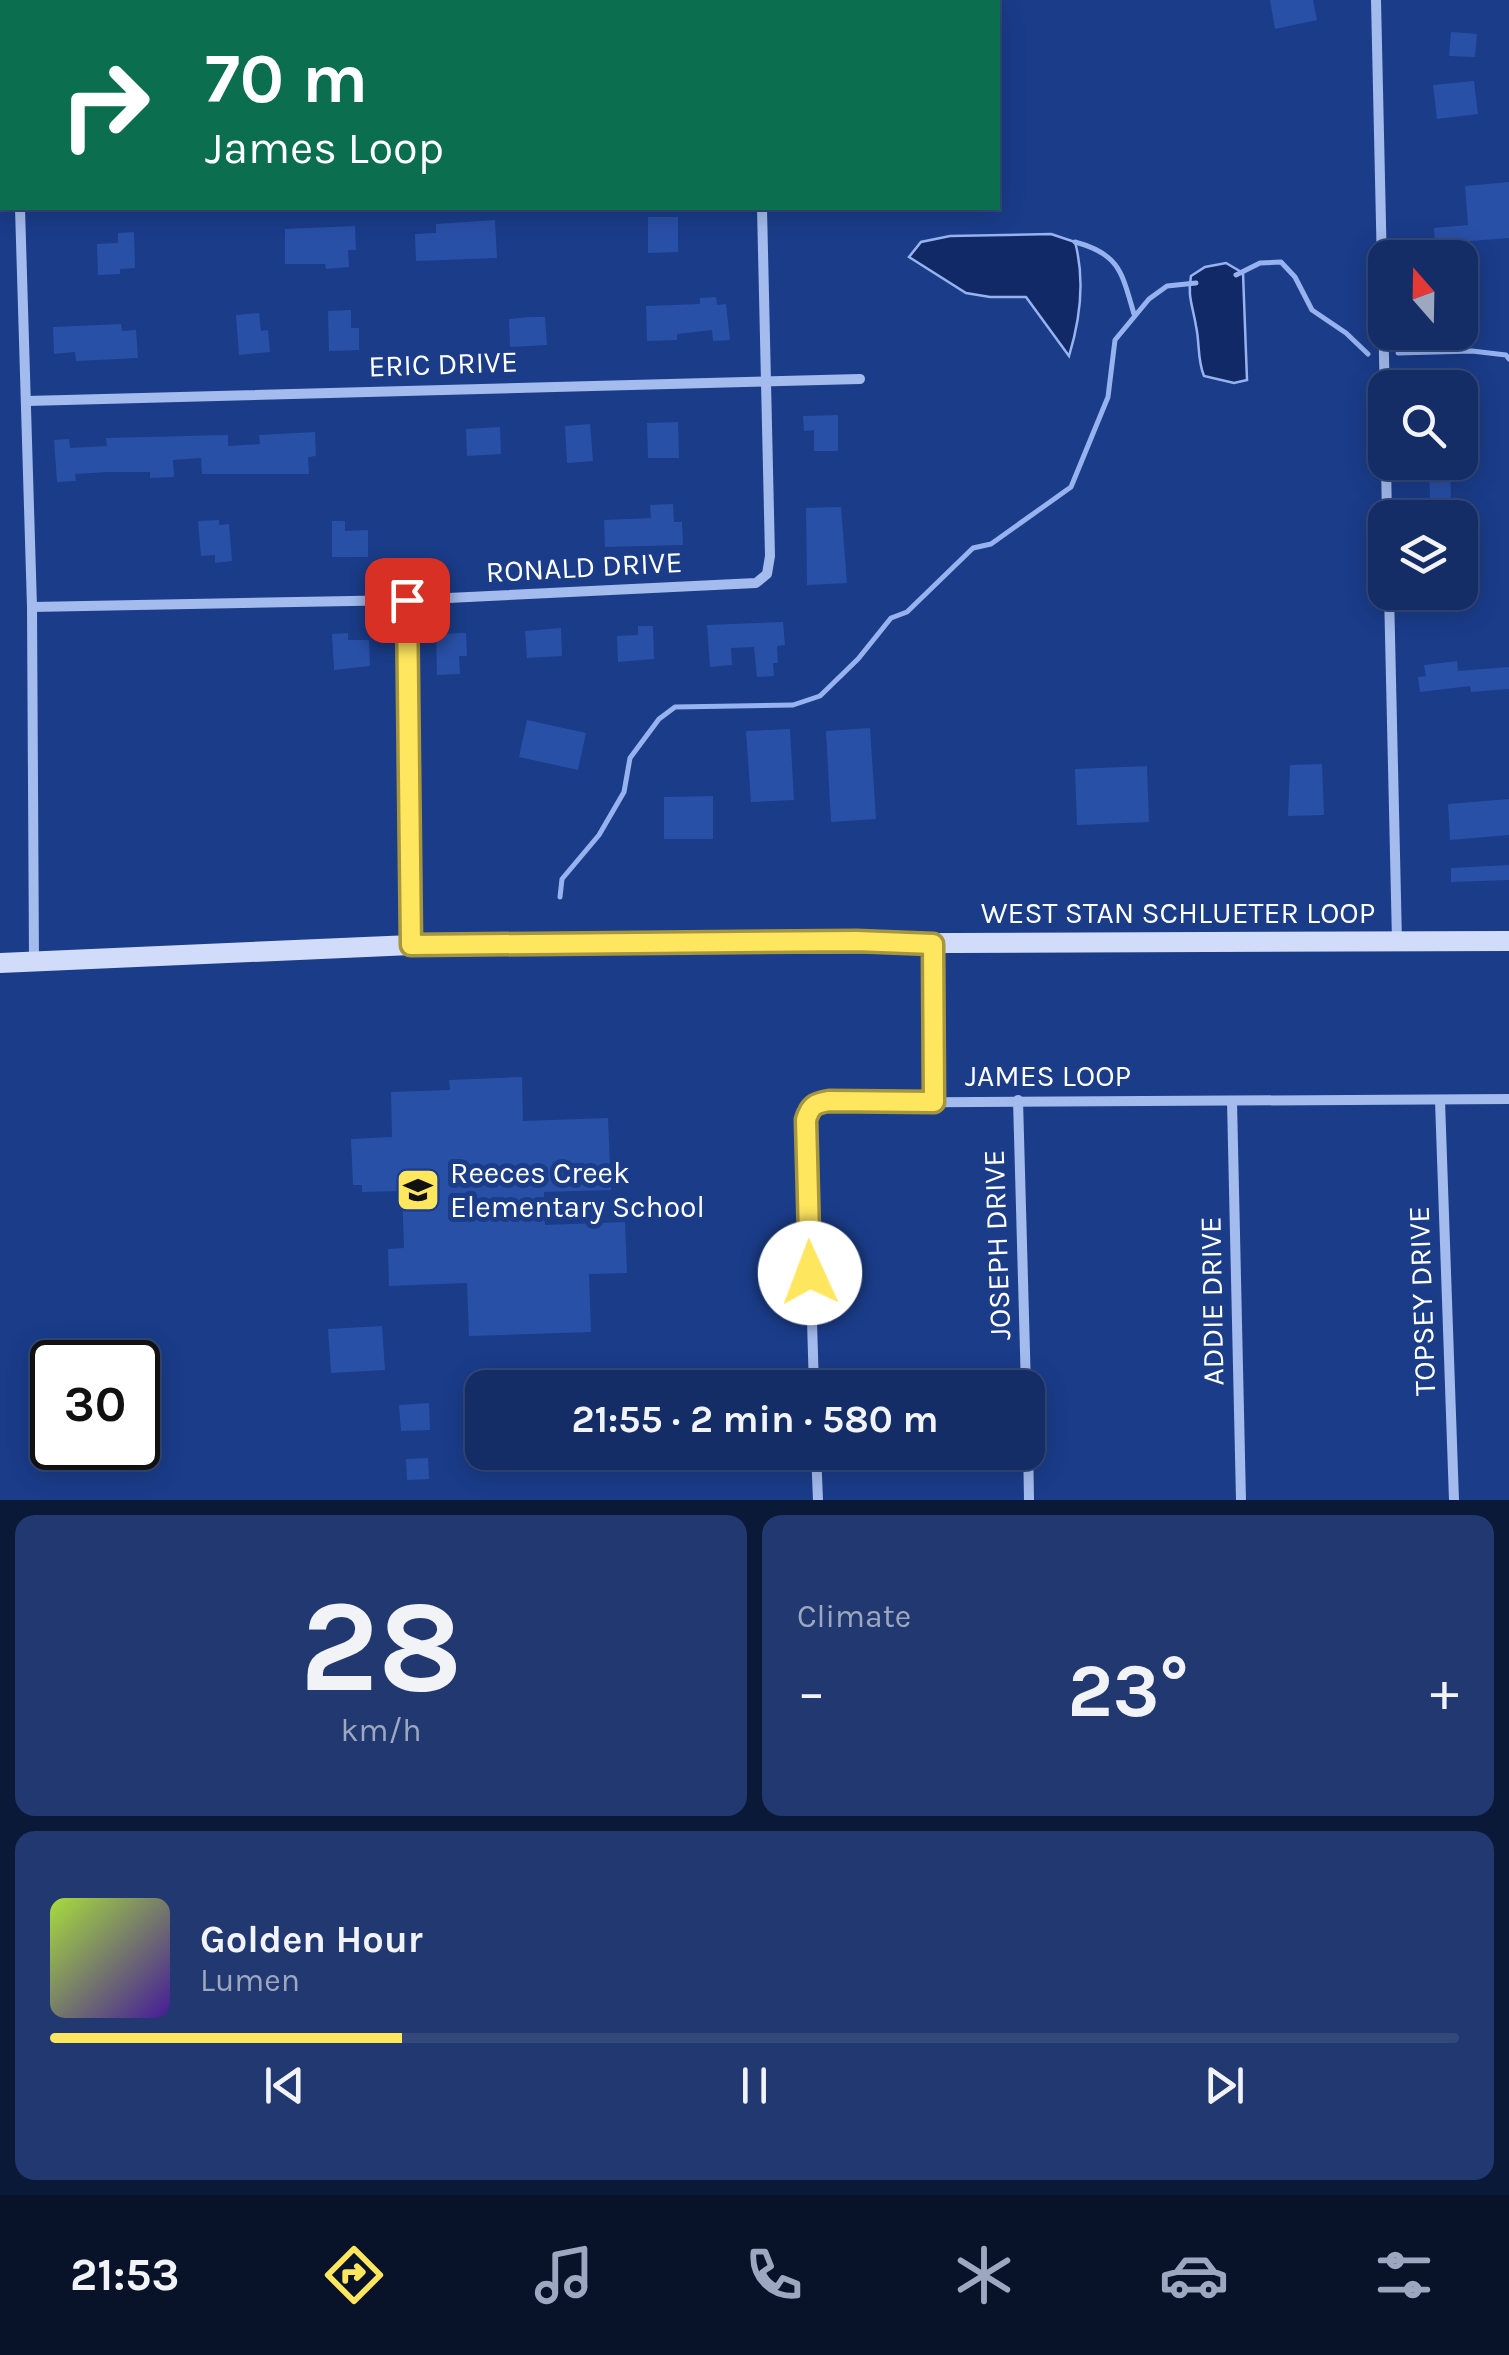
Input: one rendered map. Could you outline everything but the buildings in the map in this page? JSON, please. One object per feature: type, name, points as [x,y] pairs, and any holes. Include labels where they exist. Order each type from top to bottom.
[{"type":"main road","name":"WEST STAN SCHLUETER LOOP","points":[[0,963],[411,945],[1509,942]]},
{"type":"street","points":[[1376,0],[1384,370]]},
{"type":"street","points":[[20,210],[32,607],[34,960]]},
{"type":"street","name":"RONALD DRIVE","points":[[32,607],[407,600],[756,583],[767,574],[770,556],[762,210]]},
{"type":"street","name":"ERIC DRIVE","points":[[27,401],[860,379]]},
{"type":"street","points":[[407,600],[411,945]]},
{"type":"street","points":[[1389,610],[1396,943]]},
{"type":"street","points":[[933,944],[934,1102]]},
{"type":"street","name":"JAMES LOOP","points":[[813,1370],[806,1120],[815,1103],[1509,1099]]},
{"type":"street","name":"JOSEPH DRIVE","points":[[1018,1100],[1026,1370]]},
{"type":"street","name":"TOPSEY DRIVE","points":[[1440,1100],[1454,1500]]},
{"type":"street","name":"ADDIE DRIVE","points":[[1232,1101],[1241,1500]]},
{"type":"street","points":[[817,1470],[818,1500]]},
{"type":"street","points":[[1028,1470],[1029,1500]]},
{"type":"water","points":[[1051,234],[1075,242],[1078,256],[1080,299],[1069,356],[1026,297],[966,293],[909,257],[921,242],[950,236]]},
{"type":"water","points":[[1226,263],[1243,273],[1247,380],[1234,383],[1204,376],[1190,295],[1191,276],[1205,267]]},
{"type":"waterway","points":[[1075,242],[1102,253],[1117,267],[1134,314]]},
{"type":"waterway","points":[[1236,275],[1260,263],[1281,262],[1295,277],[1312,310],[1368,354]]},
{"type":"waterway","points":[[560,897],[562,879],[599,835],[624,792],[630,758],[659,719],[675,707],[793,705],[820,696],[858,659],[891,618],[907,612],[973,548],[991,544],[1071,487],[1108,397],[1115,340],[1149,299],[1167,286],[1196,283]]},
{"type":"waterway","points":[[1398,353],[1472,351],[1506,355],[1509,359]]},
{"type":"place","name":"Reeces Creek Elementary School","points":[[418,1190]]},
{"type":"route","points":[[407,600],[411,945],[856,941],[933,944],[934,1102],[829,1101],[815,1103],[808,1110],[810,1273]]}]
